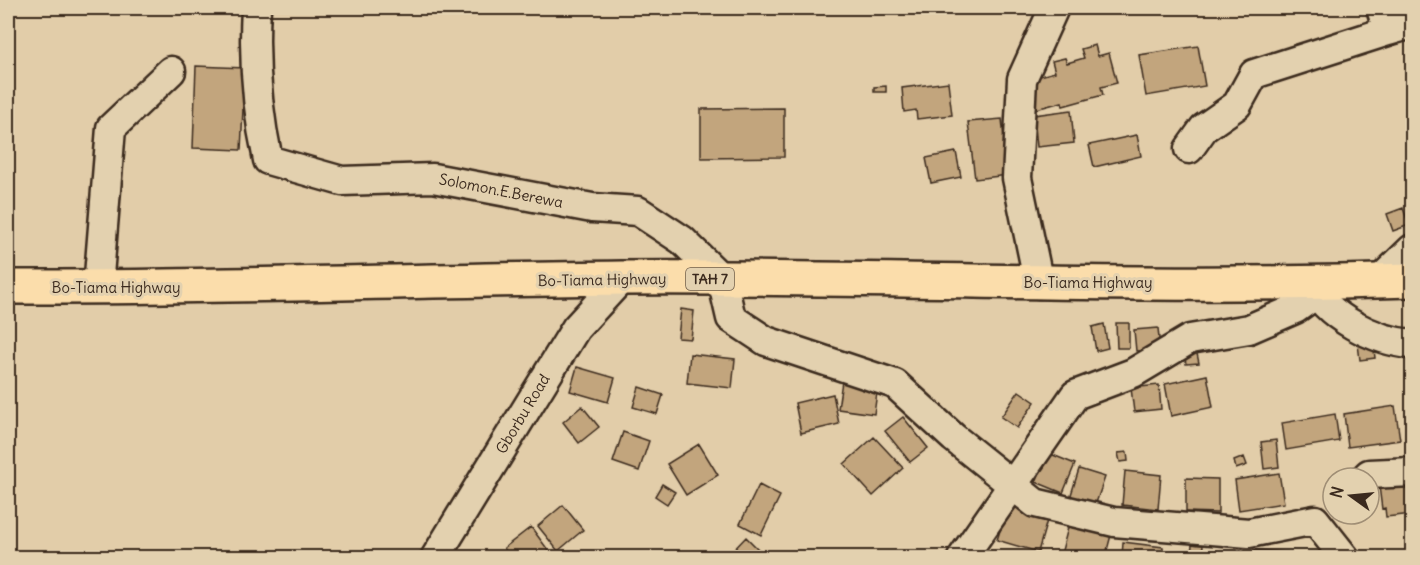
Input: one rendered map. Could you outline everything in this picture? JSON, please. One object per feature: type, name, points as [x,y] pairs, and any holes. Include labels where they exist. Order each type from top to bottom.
[{"type":"highway","name":"Bo-Tiama Highway","points":[[8,287],[190,288],[622,278],[1313,288],[1413,280]]},
{"type":"street","name":"Solomon.E.Berewa","points":[[256,8],[254,42],[260,124],[268,160],[342,181],[434,178],[592,208],[638,211],[682,240],[722,279]]},
{"type":"street","points":[[1039,284],[1017,178],[1022,79],[1054,8]]},
{"type":"street","points":[[1189,149],[1204,128],[1237,105],[1254,74],[1394,21]]},
{"type":"street","points":[[98,288],[111,128],[171,71]]},
{"type":"street","points":[[1379,281],[1413,249]]},
{"type":"street","name":"Gborbu Road","points":[[435,558],[576,328],[622,278]]},
{"type":"street","points":[[722,279],[731,318],[766,341],[895,384],[954,438],[1013,483],[1035,503],[1114,522],[1249,533],[1321,513]]},
{"type":"street","points":[[962,558],[1075,395],[1133,373],[1190,339],[1249,328],[1295,309],[1313,288],[1341,320],[1400,343],[1413,344]]},
{"type":"street","points":[[1381,473],[1413,472]]},
{"type":"street","points":[[1330,526],[1345,558]]},
{"type":"building","points":[[1095,45],[1098,56],[1109,53],[1117,83],[1101,87],[1103,95],[1063,106],[1062,102],[1036,109],[1029,79],[1055,72],[1052,61],[1065,58],[1067,63],[1084,58],[1081,49]]},
{"type":"building","points":[[1198,46],[1205,86],[1146,96],[1139,55]]},
{"type":"building","points":[[196,66],[245,68],[241,150],[193,148]]},
{"type":"building","points":[[948,82],[952,115],[917,119],[916,110],[904,112],[902,88]]},
{"type":"building","points":[[886,86],[886,92],[874,92],[874,87]]},
{"type":"building","points":[[784,108],[784,157],[701,158],[701,109]]},
{"type":"building","points":[[1071,110],[1074,143],[1037,147],[1034,115]]},
{"type":"building","points":[[1002,119],[1008,175],[975,179],[968,122]]},
{"type":"building","points":[[1137,135],[1141,156],[1094,167],[1089,145]]},
{"type":"building","points":[[956,152],[961,177],[931,183],[926,158]]},
{"type":"building","points":[[1403,208],[1409,225],[1393,231],[1387,214]]},
{"type":"building","points":[[681,309],[694,311],[691,339],[678,338]]},
{"type":"building","points":[[1116,323],[1129,323],[1129,348],[1117,348]]},
{"type":"building","points":[[1104,324],[1108,348],[1096,351],[1092,327]]},
{"type":"building","points":[[1158,328],[1160,349],[1136,351],[1134,330]]},
{"type":"building","points":[[1373,342],[1375,358],[1360,360],[1358,344]]},
{"type":"building","points":[[1196,349],[1199,363],[1186,364],[1184,352]]},
{"type":"building","points":[[690,354],[735,359],[732,388],[687,383]]},
{"type":"building","points":[[577,367],[615,378],[608,402],[570,391]]},
{"type":"building","points":[[1207,375],[1213,407],[1171,416],[1165,384]]},
{"type":"building","points":[[842,381],[878,385],[874,414],[838,409]]},
{"type":"building","points":[[1159,385],[1161,409],[1134,412],[1131,388]]},
{"type":"building","points":[[639,387],[663,395],[657,414],[633,407]]},
{"type":"building","points":[[1019,391],[1035,402],[1017,428],[1001,417]]},
{"type":"building","points":[[833,394],[839,424],[801,433],[795,403]]},
{"type":"building","points":[[582,406],[599,427],[579,443],[563,422]]},
{"type":"building","points":[[1395,406],[1400,440],[1348,447],[1344,414]]},
{"type":"building","points":[[1335,414],[1339,441],[1286,450],[1282,423]]},
{"type":"building","points":[[903,417],[928,448],[910,462],[885,431]]},
{"type":"building","points":[[623,432],[649,441],[639,471],[613,462]]},
{"type":"building","points":[[874,437],[903,468],[873,496],[844,464]]},
{"type":"building","points":[[1276,440],[1279,467],[1264,469],[1261,442]]},
{"type":"building","points":[[699,444],[718,475],[686,495],[667,464]]},
{"type":"building","points":[[1127,452],[1128,461],[1120,462],[1118,453]]},
{"type":"building","points":[[1048,453],[1075,464],[1063,493],[1036,482]]},
{"type":"building","points":[[1244,457],[1247,465],[1236,469],[1234,461]]},
{"type":"building","points":[[1079,469],[1105,477],[1095,506],[1070,498]]},
{"type":"building","points":[[1125,471],[1161,475],[1158,509],[1122,505]]},
{"type":"building","points":[[1279,473],[1284,503],[1239,510],[1235,480]]},
{"type":"building","points":[[1186,478],[1218,479],[1218,513],[1186,512]]},
{"type":"building","points":[[1409,482],[1412,514],[1386,517],[1385,508],[1382,509],[1381,486]]},
{"type":"building","points":[[662,484],[675,492],[667,504],[655,496]]},
{"type":"building","points":[[759,485],[780,496],[761,535],[740,524]]},
{"type":"building","points":[[563,505],[583,530],[558,551],[538,526]]},
{"type":"building","points":[[1008,505],[1048,517],[1038,552],[997,540]]},
{"type":"building","points":[[1069,524],[1111,535],[1105,558],[1060,558]]},
{"type":"building","points":[[531,527],[554,558],[511,558],[504,548]]},
{"type":"building","points":[[746,537],[760,551],[753,558],[726,558]]},
{"type":"building","points":[[1123,542],[1163,547],[1162,558],[1122,558]]},
{"type":"building","points":[[1192,544],[1203,545],[1202,558],[1191,558]]},
{"type":"building","points":[[1254,550],[1287,552],[1286,558],[1254,558]]},
{"type":"building","points":[[1310,552],[1339,553],[1338,558],[1310,558]]},
{"type":"building","points":[[1232,554],[1250,556],[1250,558],[1232,558]]}]
